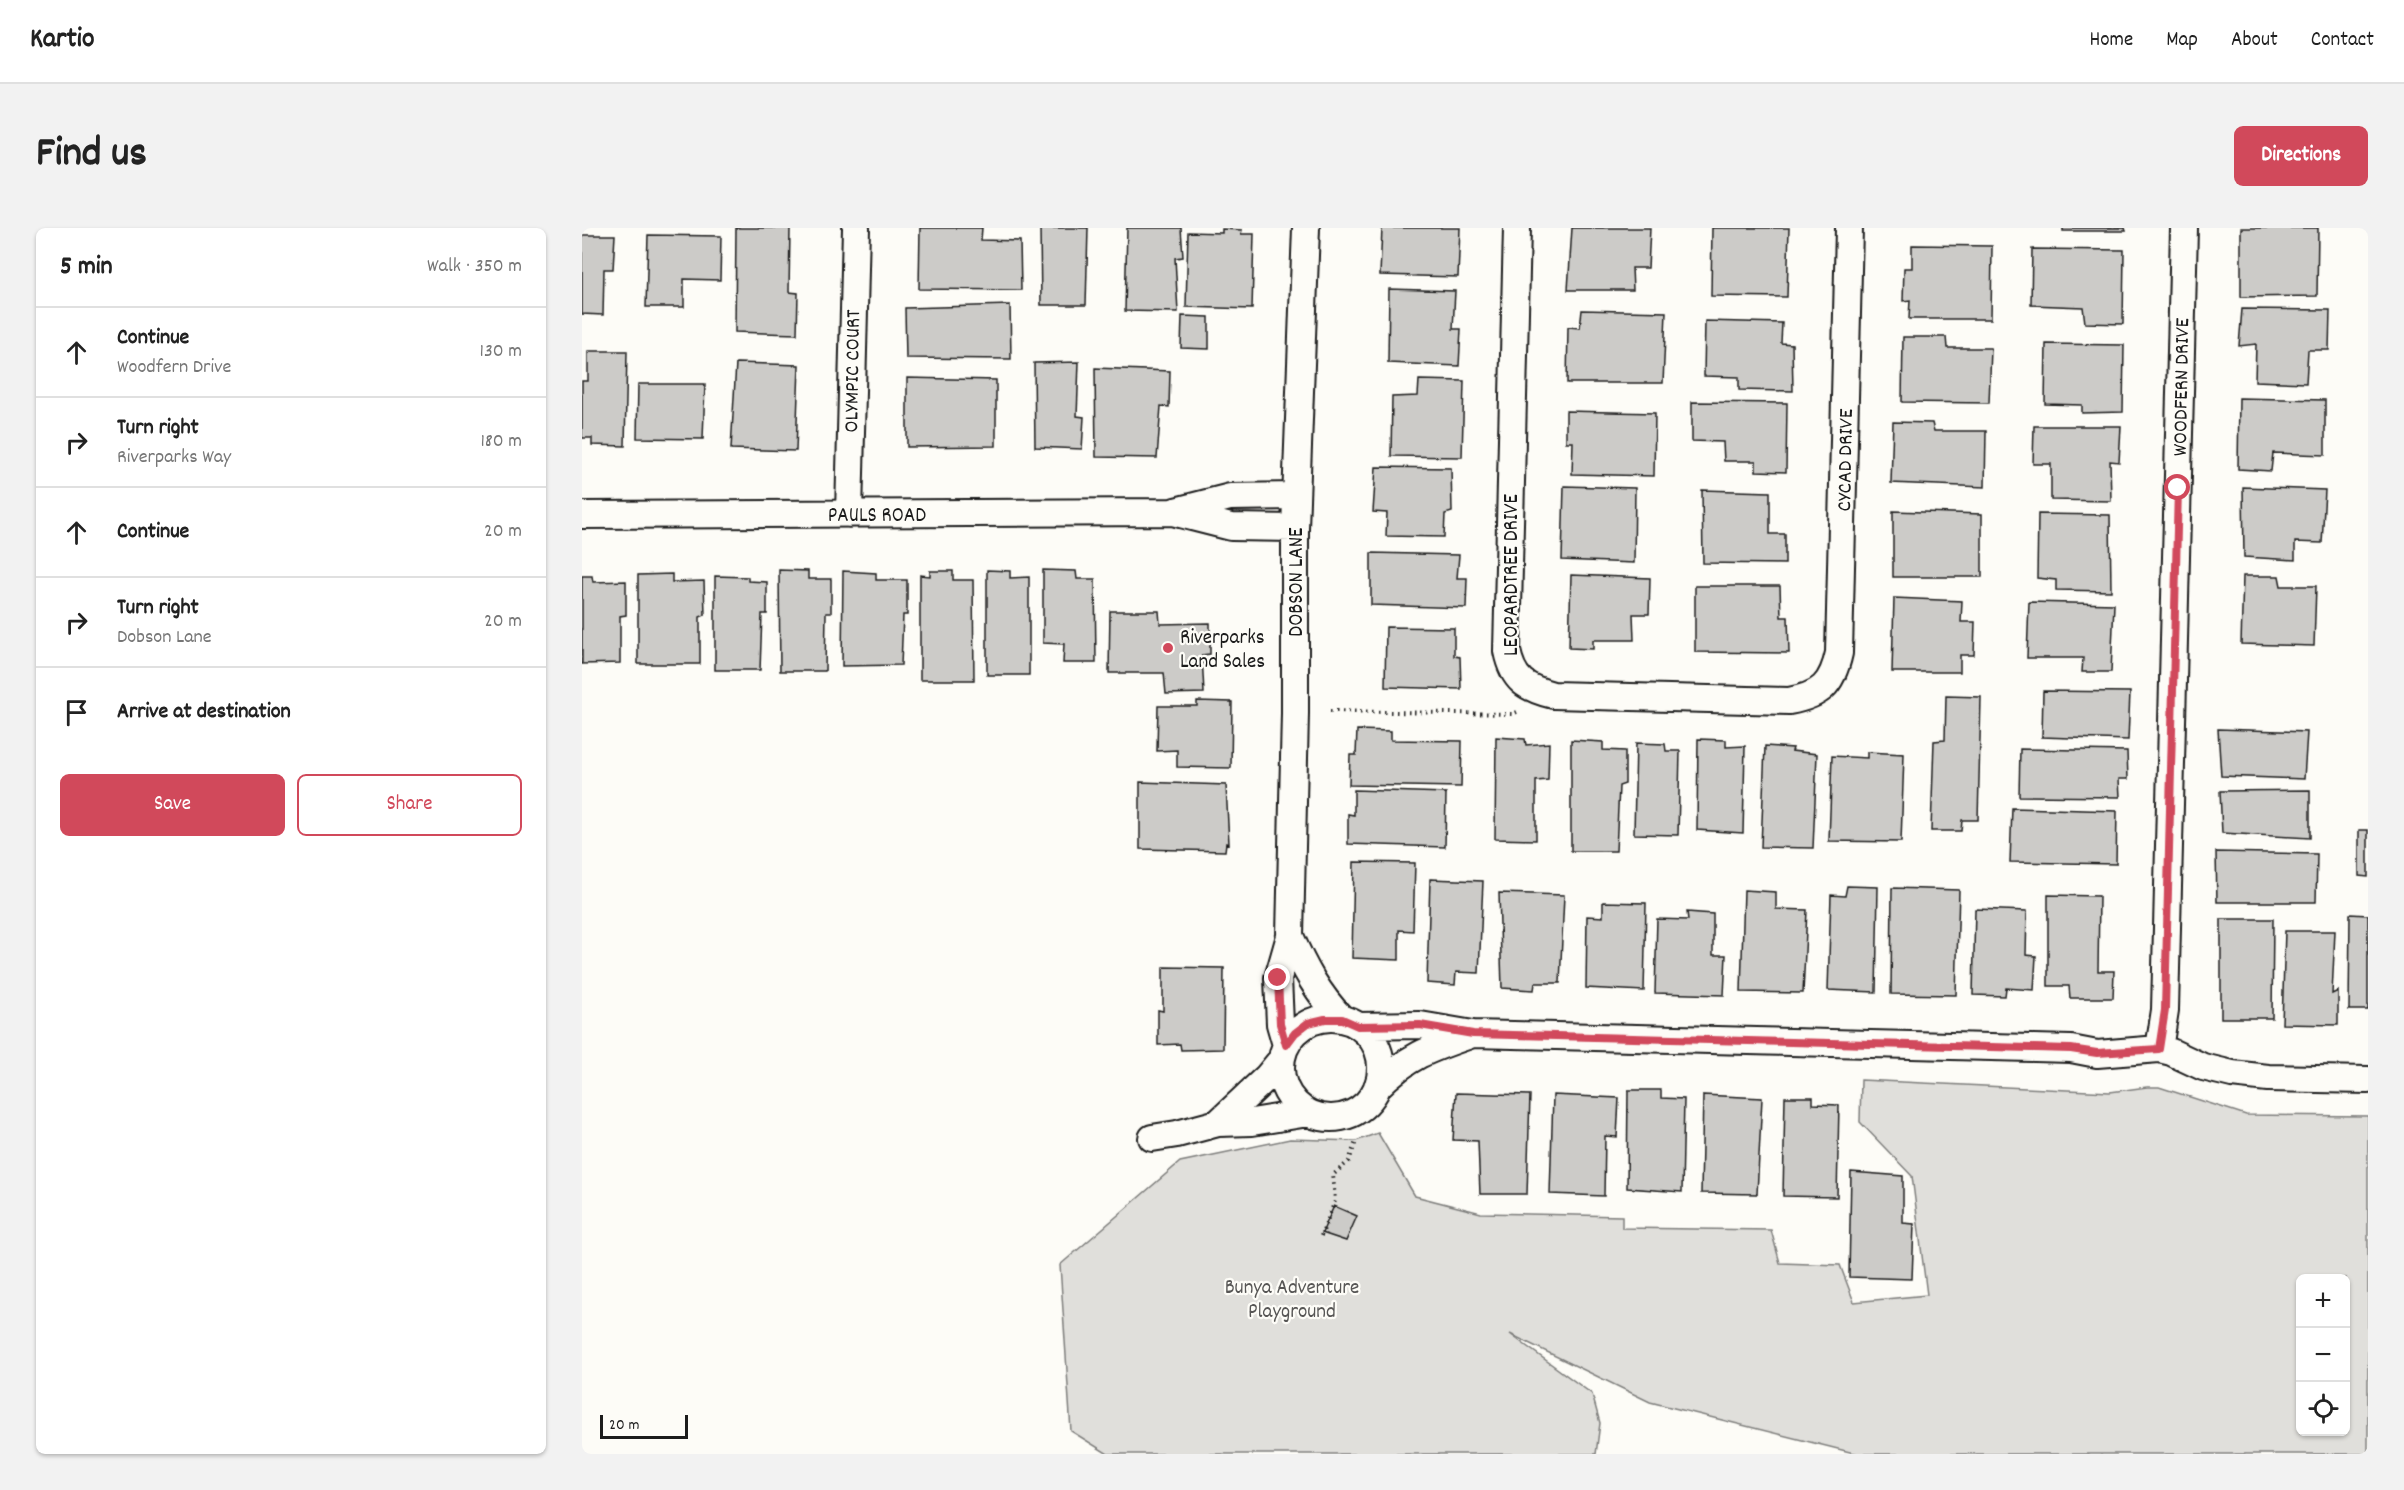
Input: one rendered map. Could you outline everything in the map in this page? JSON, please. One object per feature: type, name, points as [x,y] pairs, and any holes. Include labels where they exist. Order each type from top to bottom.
[{"type":"street","name":"OLYMPIC COURT","points":[[849,514],[856,228]]},
{"type":"street","name":"DOBSON LANE","points":[[1283,1053],[1278,978],[1290,936],[1295,713],[1295,528],[1306,228]]},
{"type":"street","name":"LEOPARDTREE DRIVE","points":[[1517,228],[1507,651],[1510,668],[1520,681],[1535,691]]},
{"type":"street","name":"CYCAD DRIVE","points":[[1535,691],[1553,695],[1789,701],[1808,698],[1823,688],[1835,672],[1839,654],[1850,228]]},
{"type":"street","name":"WOODFERN DRIVE","points":[[2159,1049],[2165,1010],[2184,228]]},
{"type":"street","name":"PAULS ROAD","points":[[582,515],[1172,512],[1230,497],[1296,496]]},
{"type":"street","name":"PAULS ROAD","points":[[1172,512],[1231,527],[1295,528]]},
{"type":"street","name":"DOBSON LANE","points":[[1290,936],[1308,976],[1325,1002],[1350,1022]]},
{"type":"street","points":[[1218,1123],[1267,1077],[1295,1033],[1308,1023],[1325,1019],[1420,1025],[1473,1034],[2071,1049],[2097,1053],[2159,1049],[2203,1067],[2232,1074],[2268,1078],[2368,1080]]},
{"type":"street","points":[[1350,1022],[1371,1038],[1379,1053],[1381,1070],[1377,1087]]},
{"type":"street","points":[[1283,1053],[1281,1076],[1286,1091],[1295,1104],[1308,1113],[1323,1118],[1339,1118],[1354,1112],[1368,1102],[1377,1087],[1394,1070],[1413,1057],[1473,1034]]},
{"type":"street","points":[[1152,1138],[1218,1123],[1252,1122],[1308,1113]]},
{"type":"path","points":[[1330,711],[1512,714],[1519,710],[1535,691]]},
{"type":"path","points":[[1321,1236],[1335,1201],[1333,1175],[1349,1161],[1356,1141]]},
{"type":"green space","name":"Bunya Adventure Playground","points":[[1861,1080],[2110,1092],[2159,1087],[2246,1115],[2368,1116],[2368,1454],[1858,1454],[1650,1402],[1510,1334],[1592,1394],[1600,1423],[1596,1454],[1108,1454],[1071,1431],[1060,1265],[1180,1162],[1290,1139],[1356,1141],[1378,1133],[1415,1196],[1481,1213],[1622,1216],[1622,1228],[1771,1230],[1780,1263],[1840,1265],[1854,1302],[1927,1295],[1912,1176],[1860,1122]]},
{"type":"building","points":[[736,228],[790,228],[789,292],[798,293],[797,334],[735,332]]},
{"type":"building","points":[[920,228],[982,228],[981,240],[1020,241],[1021,290],[919,289]]},
{"type":"building","points":[[1040,228],[1088,228],[1086,305],[1041,305]]},
{"type":"building","points":[[1127,228],[1181,228],[1183,257],[1175,258],[1178,312],[1125,311]]},
{"type":"building","points":[[1382,228],[1460,228],[1458,277],[1380,275]]},
{"type":"building","points":[[1572,228],[1650,228],[1648,268],[1632,268],[1633,290],[1568,290]]},
{"type":"building","points":[[1712,228],[1789,228],[1787,297],[1711,296]]},
{"type":"building","points":[[2063,228],[2125,228],[2126,231],[2063,231]]},
{"type":"building","points":[[2241,228],[2318,228],[2317,296],[2241,297]]},
{"type":"building","points":[[1222,229],[1242,230],[1241,234],[1254,234],[1252,309],[1186,307],[1188,232],[1222,233]]},
{"type":"building","points":[[582,235],[615,235],[613,269],[604,269],[603,315],[582,314]]},
{"type":"building","points":[[648,235],[721,236],[720,280],[684,279],[684,307],[646,307]]},
{"type":"building","points":[[1912,245],[1992,246],[1991,319],[1909,319],[1910,300],[1903,301],[1904,268],[1912,268]]},
{"type":"building","points":[[2032,249],[2124,250],[2123,324],[2085,323],[2083,307],[2031,305]]},
{"type":"building","points":[[1389,289],[1455,291],[1453,329],[1461,329],[1459,366],[1388,363]]},
{"type":"building","points":[[1010,305],[1011,359],[906,358],[905,308]]},
{"type":"building","points":[[2242,309],[2330,310],[2329,350],[2308,350],[2306,383],[2255,381],[2256,344],[2239,346]]},
{"type":"building","points":[[1582,310],[1666,312],[1663,383],[1567,383],[1568,327],[1580,328]]},
{"type":"building","points":[[1182,316],[1209,317],[1209,349],[1181,348]]},
{"type":"building","points":[[1705,321],[1782,323],[1781,343],[1792,344],[1793,391],[1739,390],[1739,377],[1704,376]]},
{"type":"building","points":[[1903,337],[1946,337],[1947,348],[1991,348],[1989,403],[1902,402]]},
{"type":"building","points":[[2046,344],[2124,345],[2123,412],[2082,413],[2082,405],[2045,404]]},
{"type":"building","points":[[588,351],[627,351],[625,446],[592,445],[592,438],[582,438],[582,381],[588,381]]},
{"type":"building","points":[[1079,362],[1077,416],[1084,417],[1082,449],[1035,447],[1034,363]]},
{"type":"building","points":[[736,363],[799,365],[796,451],[731,449]]},
{"type":"building","points":[[1095,368],[1170,371],[1169,407],[1161,406],[1157,458],[1096,457]]},
{"type":"building","points":[[907,378],[996,380],[996,446],[907,447]]},
{"type":"building","points":[[1419,380],[1464,381],[1462,457],[1391,456],[1392,397],[1418,396]]},
{"type":"building","points":[[638,384],[705,384],[703,439],[637,438]]},
{"type":"building","points":[[2239,398],[2325,400],[2325,455],[2273,453],[2271,471],[2238,469]]},
{"type":"building","points":[[1692,402],[1787,403],[1786,472],[1756,471],[1756,461],[1724,461],[1723,442],[1692,441]]},
{"type":"building","points":[[1566,411],[1655,413],[1654,476],[1572,474],[1573,442],[1566,442]]},
{"type":"building","points":[[1893,422],[1932,423],[1934,431],[1986,431],[1985,487],[1891,483]]},
{"type":"building","points":[[2034,426],[2121,426],[2119,462],[2110,461],[2111,501],[2051,500],[2051,464],[2033,464]]},
{"type":"building","points":[[1376,467],[1451,468],[1452,512],[1445,514],[1444,537],[1386,536],[1387,513],[1373,512]]},
{"type":"building","points":[[1564,486],[1635,488],[1634,563],[1562,560]]},
{"type":"building","points":[[2243,487],[2325,490],[2322,543],[2295,542],[2295,560],[2244,557]]},
{"type":"building","points":[[1702,490],[1770,492],[1770,534],[1785,534],[1785,564],[1703,563]]},
{"type":"building","points":[[1893,511],[1982,514],[1982,577],[1893,577]]},
{"type":"building","points":[[2038,514],[2110,515],[2111,591],[2056,590],[2056,580],[2037,578]]},
{"type":"building","points":[[1371,553],[1459,555],[1457,578],[1467,578],[1466,608],[1371,605]]},
{"type":"building","points":[[779,570],[808,571],[808,579],[831,579],[831,613],[826,613],[825,671],[780,671]]},
{"type":"building","points":[[987,570],[1010,571],[1010,578],[1029,577],[1029,675],[987,675]]},
{"type":"building","points":[[1043,570],[1076,571],[1077,579],[1095,579],[1096,663],[1063,663],[1064,644],[1043,643]]},
{"type":"building","points":[[843,571],[876,573],[876,580],[907,580],[907,615],[903,615],[901,665],[842,666]]},
{"type":"building","points":[[930,571],[953,571],[953,580],[973,580],[974,680],[920,680],[920,575],[930,576]]},
{"type":"building","points":[[672,574],[672,582],[704,581],[705,615],[700,617],[700,664],[638,664],[638,575]]},
{"type":"building","points":[[1571,575],[1650,578],[1649,614],[1633,614],[1634,640],[1593,640],[1593,649],[1569,648]]},
{"type":"building","points":[[582,576],[592,576],[593,582],[626,581],[626,615],[620,616],[620,663],[582,664]]},
{"type":"building","points":[[715,576],[748,577],[748,581],[767,582],[767,614],[762,614],[760,670],[715,670]]},
{"type":"building","points":[[2243,576],[2279,576],[2281,586],[2316,586],[2314,646],[2241,644]]},
{"type":"building","points":[[1695,586],[1780,586],[1781,617],[1788,617],[1789,653],[1695,652]]},
{"type":"building","points":[[1894,598],[1962,601],[1961,622],[1975,622],[1974,655],[1960,655],[1960,672],[1892,672]]},
{"type":"building","points":[[2029,602],[2114,604],[2111,672],[2082,672],[2083,658],[2027,658]]},
{"type":"building","points":[[1110,611],[1159,611],[1160,624],[1210,623],[1210,654],[1202,655],[1204,693],[1166,694],[1164,673],[1109,673]]},
{"type":"building","points":[[1386,627],[1454,628],[1454,656],[1460,657],[1461,689],[1385,687]]},
{"type":"building","points":[[2043,691],[2130,692],[2128,740],[2042,737]]},
{"type":"building","points":[[1946,696],[1981,697],[1978,820],[1962,820],[1961,831],[1931,831],[1934,741],[1945,740]]},
{"type":"building","points":[[1197,701],[1232,702],[1231,768],[1177,767],[1177,750],[1157,751],[1158,706],[1197,706]]},
{"type":"building","points":[[2218,729],[2307,732],[2304,779],[2221,776]]},
{"type":"building","points":[[1357,730],[1391,731],[1391,740],[1462,741],[1461,787],[1349,785],[1350,755],[1356,755]]},
{"type":"building","points":[[1496,737],[1525,739],[1526,745],[1549,743],[1548,780],[1536,781],[1536,840],[1495,839]]},
{"type":"building","points":[[1698,739],[1726,740],[1726,747],[1745,746],[1743,833],[1697,830]]},
{"type":"building","points":[[1571,740],[1603,742],[1603,750],[1625,751],[1625,784],[1619,786],[1616,851],[1571,851]]},
{"type":"building","points":[[1636,743],[1665,744],[1666,751],[1680,751],[1678,835],[1634,834]]},
{"type":"building","points":[[1765,746],[1793,748],[1792,751],[1817,754],[1813,848],[1761,847]]},
{"type":"building","points":[[2020,749],[2127,751],[2128,779],[2119,779],[2120,797],[2019,796]]},
{"type":"building","points":[[1867,752],[1904,754],[1901,842],[1829,841],[1832,756],[1867,758]]},
{"type":"building","points":[[1140,782],[1226,785],[1229,844],[1226,843],[1225,851],[1140,849]]},
{"type":"building","points":[[1354,790],[1446,793],[1445,847],[1348,844],[1348,814],[1354,815]]},
{"type":"building","points":[[2310,790],[2310,838],[2222,833],[2220,791]]},
{"type":"building","points":[[2012,808],[2117,811],[2116,864],[2010,862]]},
{"type":"building","points":[[2359,830],[2368,830],[2368,877],[2359,876]]},
{"type":"building","points":[[2216,852],[2317,854],[2316,902],[2217,902]]},
{"type":"building","points":[[1354,862],[1415,863],[1413,931],[1399,930],[1399,960],[1352,958]]},
{"type":"building","points":[[1430,879],[1483,881],[1479,973],[1456,972],[1455,985],[1427,983]]},
{"type":"building","points":[[1847,886],[1878,887],[1876,992],[1828,990],[1831,895],[1845,896]]},
{"type":"building","points":[[1892,888],[1959,890],[1956,995],[1891,994]]},
{"type":"building","points":[[1744,890],[1776,892],[1776,909],[1807,910],[1803,993],[1741,992]]},
{"type":"building","points":[[1499,893],[1564,895],[1560,983],[1535,983],[1534,990],[1502,988]]},
{"type":"building","points":[[2048,895],[2099,896],[2098,971],[2114,971],[2113,998],[2070,998],[2069,986],[2048,986]]},
{"type":"building","points":[[1603,902],[1646,903],[1644,991],[1586,988],[1587,916],[1603,917]]},
{"type":"building","points":[[1975,909],[2027,911],[2026,955],[2036,956],[2034,990],[2006,988],[2005,996],[1973,995]]},
{"type":"building","points":[[1687,912],[1713,914],[1713,955],[1726,955],[1724,995],[1655,993],[1657,919],[1688,920]]},
{"type":"building","points":[[2350,914],[2368,915],[2368,1010],[2349,1010]]},
{"type":"building","points":[[2221,919],[2273,919],[2272,1018],[2221,1018]]},
{"type":"building","points":[[2285,931],[2335,931],[2332,994],[2338,991],[2338,1025],[2282,1024]]},
{"type":"building","points":[[1163,967],[1224,968],[1223,1049],[1181,1050],[1180,1044],[1158,1045],[1158,1010],[1163,1011]]},
{"type":"building","points":[[1628,1090],[1661,1090],[1661,1098],[1684,1099],[1682,1192],[1627,1188]]},
{"type":"building","points":[[1456,1093],[1530,1095],[1527,1194],[1480,1194],[1478,1141],[1453,1140]]},
{"type":"building","points":[[1553,1095],[1619,1098],[1617,1137],[1605,1136],[1604,1196],[1550,1194]]},
{"type":"building","points":[[1703,1095],[1762,1098],[1757,1194],[1701,1193]]},
{"type":"building","points":[[1785,1097],[1813,1097],[1813,1104],[1839,1105],[1837,1197],[1783,1196]]},
{"type":"building","points":[[1851,1172],[1903,1176],[1903,1223],[1914,1224],[1912,1279],[1849,1277]]},
{"type":"building","points":[[1334,1206],[1357,1216],[1346,1241],[1322,1233]]},
{"type":"place","name":"Riverparks Land Sales","points":[[1168,648]]},
{"type":"route","points":[[1278,978],[1280,1024],[1286,1045],[1295,1033],[1308,1023],[1325,1019],[1342,1019],[1358,1026],[1420,1025],[1473,1034],[2071,1049],[2097,1053],[2118,1053],[2146,1048],[2159,1049],[2165,1010],[2178,488]]}]
